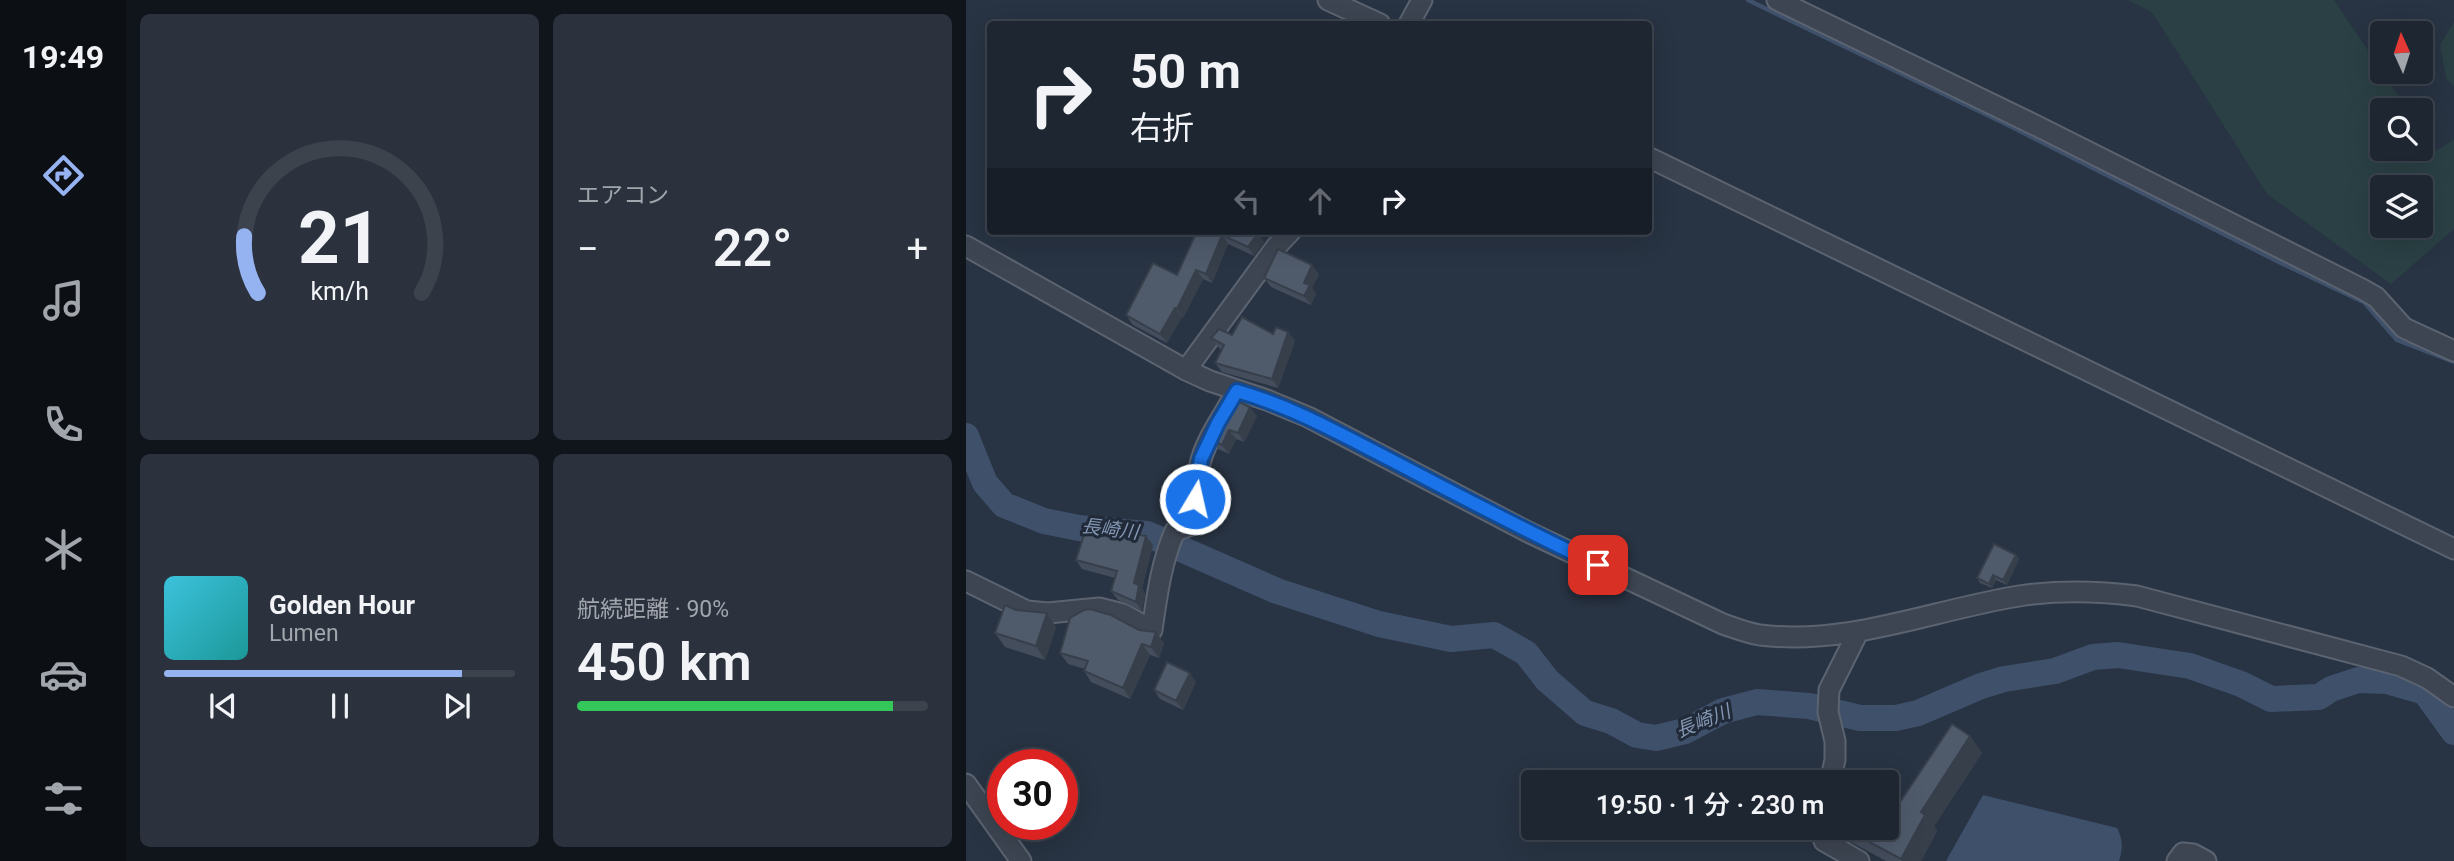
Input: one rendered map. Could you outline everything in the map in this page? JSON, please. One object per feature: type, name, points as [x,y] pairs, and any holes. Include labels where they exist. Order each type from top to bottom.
[{"type":"street","points":[[1328,0],[1374,21]]},
{"type":"street","points":[[1411,21],[1422,0]]},
{"type":"street","points":[[1777,0],[2039,127],[2362,289],[2376,298],[2404,328],[2454,351]]},
{"type":"street","points":[[1652,159],[2454,549]]},
{"type":"street","points":[[1186,370],[1287,235]]},
{"type":"street","points":[[966,246],[1186,370],[1308,417],[1530,533],[1723,624],[1757,635],[1805,638],[1858,632],[2018,596],[2071,591],[2105,592],[2137,596],[2401,666],[2427,678],[2454,697]]},
{"type":"street","points":[[966,581],[1027,611],[1048,613],[1098,608],[1123,614],[1152,630],[1161,575],[1171,540],[1189,526],[1201,459],[1237,391]]},
{"type":"street","points":[[1833,770],[1835,741],[1828,712],[1829,690],[1858,632]]},
{"type":"street","points":[[966,784],[1021,861]]},
{"type":"street","points":[[1824,840],[1860,861]]},
{"type":"street","points":[[2177,861],[2183,853],[2193,854],[2206,861]]},
{"type":"green space","points":[[2128,0],[2334,0],[2370,54],[2370,84],[2391,84],[2400,98],[2370,98],[2370,161],[2433,161],[2433,147],[2436,151],[2454,139],[2454,229],[2391,284],[2267,194],[2152,12]]},
{"type":"green space","points":[[2454,22],[2454,87],[2446,78],[2440,45]]},
{"type":"water","points":[[1983,795],[2117,828],[2122,844],[2119,861],[1946,861]]},
{"type":"building","points":[[1195,235],[1222,235],[1206,274],[1196,270],[1177,309],[1175,308],[1160,334],[1126,315],[1153,263],[1177,275]]},
{"type":"building","points":[[1222,235],[1257,235],[1248,247]]},
{"type":"building","points":[[1278,249],[1312,265],[1304,283],[1310,285],[1304,296],[1264,278]]},
{"type":"building","points":[[1242,317],[1273,334],[1276,327],[1288,332],[1272,379],[1215,363],[1224,345],[1211,338],[1219,329],[1232,335]]},
{"type":"building","points":[[1235,400],[1250,407],[1238,433],[1229,430],[1222,445],[1212,440]]},
{"type":"building","points":[[1086,528],[1122,537],[1123,532],[1146,536],[1134,583],[1139,585],[1136,602],[1111,591],[1117,571],[1076,560]]},
{"type":"building","points":[[1994,544],[2016,555],[2003,580],[1993,575],[1989,584],[1977,578]]},
{"type":"building","points":[[1005,605],[1016,610],[1047,613],[1036,646],[995,633]]},
{"type":"building","points":[[1090,609],[1111,615],[1139,630],[1156,632],[1151,647],[1142,644],[1123,688],[1084,671],[1088,661],[1060,653],[1070,618]]},
{"type":"building","points":[[1167,662],[1190,673],[1176,701],[1154,690]]},
{"type":"building","points":[[1952,724],[1970,736],[1921,812],[1925,815],[1901,859],[1865,840],[1899,840],[1900,802]]},
{"type":"waterway","points":[[1748,0],[2008,125],[2364,302],[2397,340],[2454,362]]},
{"type":"waterway","name":"長崎川","points":[[966,436],[985,483],[1004,505],[1044,521],[1079,528],[1147,534],[1277,591],[1379,624],[1451,639],[1494,635],[1526,653],[1547,680],[1585,713],[1611,721],[1637,735],[1656,738],[1685,731],[1723,711],[1757,702],[1809,706],[1860,718],[1896,718],[1918,713],[2004,679],[2055,671],[2093,657],[2118,655],[2190,666],[2241,684],[2271,699],[2319,697],[2331,689],[2358,680],[2387,681],[2425,692],[2454,732]]},
{"type":"route","points":[[1195,499],[1201,459],[1237,391],[1308,417],[1530,533],[1598,565]]}]
